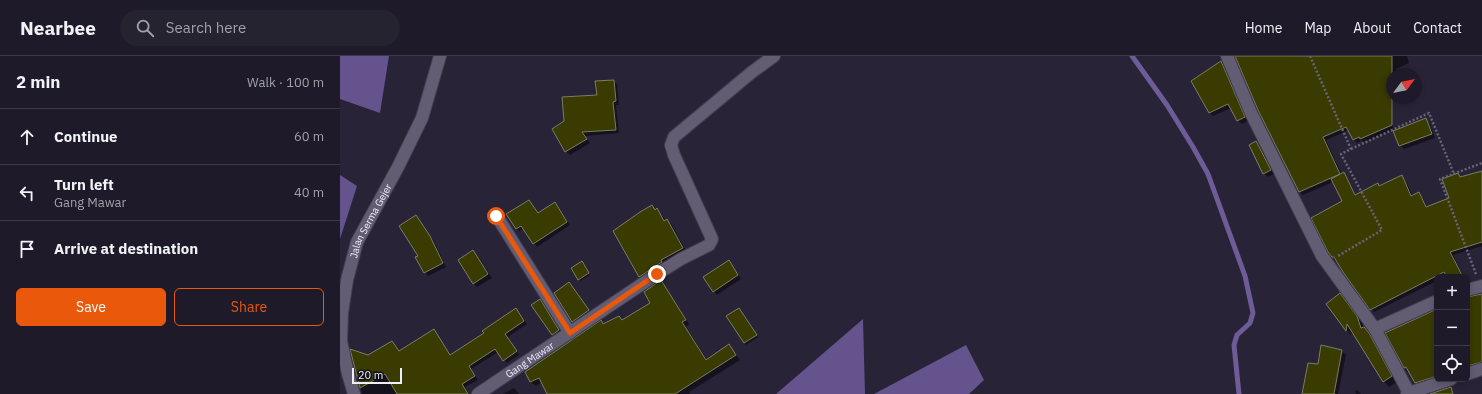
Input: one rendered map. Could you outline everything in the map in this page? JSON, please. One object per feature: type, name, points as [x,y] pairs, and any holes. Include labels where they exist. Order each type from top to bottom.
[{"type":"street","name":"Jalan Serma Gejer","points":[[354,394],[341,341],[342,313],[349,272],[357,242],[398,167],[422,118],[440,56]]},
{"type":"street","name":"Gang Mawar","points":[[478,394],[681,259],[709,245],[712,239],[674,155],[671,145],[674,137],[752,72],[774,56]]},
{"type":"street","points":[[1227,56],[1251,113],[1322,256],[1375,329],[1408,393],[1443,382]]},
{"type":"street","points":[[496,216],[570,333]]},
{"type":"street","points":[[1470,289],[1481,286]]},
{"type":"street","points":[[1375,329],[1434,302]]},
{"type":"street","points":[[1470,373],[1482,369]]},
{"type":"path","points":[[1310,56],[1351,149]]},
{"type":"path","points":[[1327,262],[1382,230],[1341,154],[1429,113],[1454,174]]},
{"type":"path","points":[[1481,286],[1440,179],[1482,164]]},
{"type":"shaded area","points":[[340,56],[389,56],[380,113],[340,99]]},
{"type":"shaded area","points":[[340,175],[357,186],[340,239]]},
{"type":"shaded area","points":[[863,319],[865,394],[776,394]]},
{"type":"shaded area","points":[[966,345],[984,380],[969,394],[874,394]]},
{"type":"building","points":[[1235,56],[1392,56],[1392,68],[1386,68],[1386,104],[1392,104],[1392,125],[1360,139],[1359,137],[1353,140],[1346,127],[1323,137],[1340,174],[1299,192],[1258,110]]},
{"type":"building","points":[[1221,61],[1245,117],[1237,121],[1228,104],[1209,113],[1191,81]]},
{"type":"building","points":[[614,80],[616,101],[613,102],[616,130],[582,132],[587,139],[565,152],[552,129],[564,121],[562,97],[597,95],[595,81]]},
{"type":"building","points":[[1426,118],[1432,134],[1399,146],[1393,131]]},
{"type":"building","points":[[1256,141],[1271,170],[1263,174],[1249,145]]},
{"type":"building","points":[[1482,171],[1482,242],[1450,252],[1461,274],[1445,274],[1444,272],[1434,274],[1434,277],[1370,310],[1334,257],[1332,257],[1328,252],[1311,218],[1342,201],[1331,179],[1344,172],[1355,195],[1378,183],[1379,186],[1402,175],[1411,196],[1419,192],[1426,207],[1449,198],[1442,179],[1458,173],[1460,177]]},
{"type":"building","points":[[529,200],[538,213],[555,202],[567,222],[533,244],[521,226],[516,229],[506,214]]},
{"type":"building","points":[[652,205],[655,210],[657,208],[664,221],[667,219],[683,248],[661,260],[662,262],[639,277],[613,231]]},
{"type":"building","points":[[416,215],[430,236],[443,263],[424,273],[415,257],[418,256],[399,226]]},
{"type":"building","points":[[473,250],[488,274],[473,284],[458,260]]},
{"type":"building","points":[[729,260],[738,275],[713,292],[703,277]]},
{"type":"building","points":[[582,261],[589,273],[578,280],[571,268]]},
{"type":"building","points":[[661,280],[686,320],[682,322],[706,360],[729,344],[736,355],[675,394],[547,394],[539,378],[530,382],[525,372],[601,320],[603,324],[619,316],[622,320],[650,303],[644,292]]},
{"type":"building","points":[[569,282],[589,310],[572,322],[554,293]]},
{"type":"building","points":[[1340,293],[1357,316],[1361,328],[1364,327],[1369,333],[1392,376],[1383,382],[1347,324],[1346,331],[1326,304]]},
{"type":"building","points":[[1482,294],[1482,362],[1470,365],[1470,310],[1470,296]]},
{"type":"building","points":[[540,299],[559,330],[552,335],[531,305]]},
{"type":"building","points":[[516,308],[524,321],[505,334],[517,351],[503,361],[495,349],[469,366],[475,376],[462,384],[468,394],[397,394],[385,374],[360,388],[350,349],[368,355],[392,341],[399,351],[434,329],[450,355],[484,333],[482,331]]},
{"type":"building","points":[[739,308],[757,335],[744,343],[726,316]]},
{"type":"building","points":[[1434,310],[1434,377],[1415,383],[1406,367],[1404,368],[1385,333]]},
{"type":"building","points":[[1321,345],[1342,350],[1334,394],[1302,394],[1308,363],[1318,364]]},
{"type":"building","points":[[1451,387],[1453,394],[1430,394]]},
{"type":"waterway","points":[[1132,56],[1167,105],[1208,174],[1245,276],[1253,313],[1250,323],[1237,335],[1234,345],[1239,394]]},
{"type":"route","points":[[496,216],[570,333],[657,274]]}]
